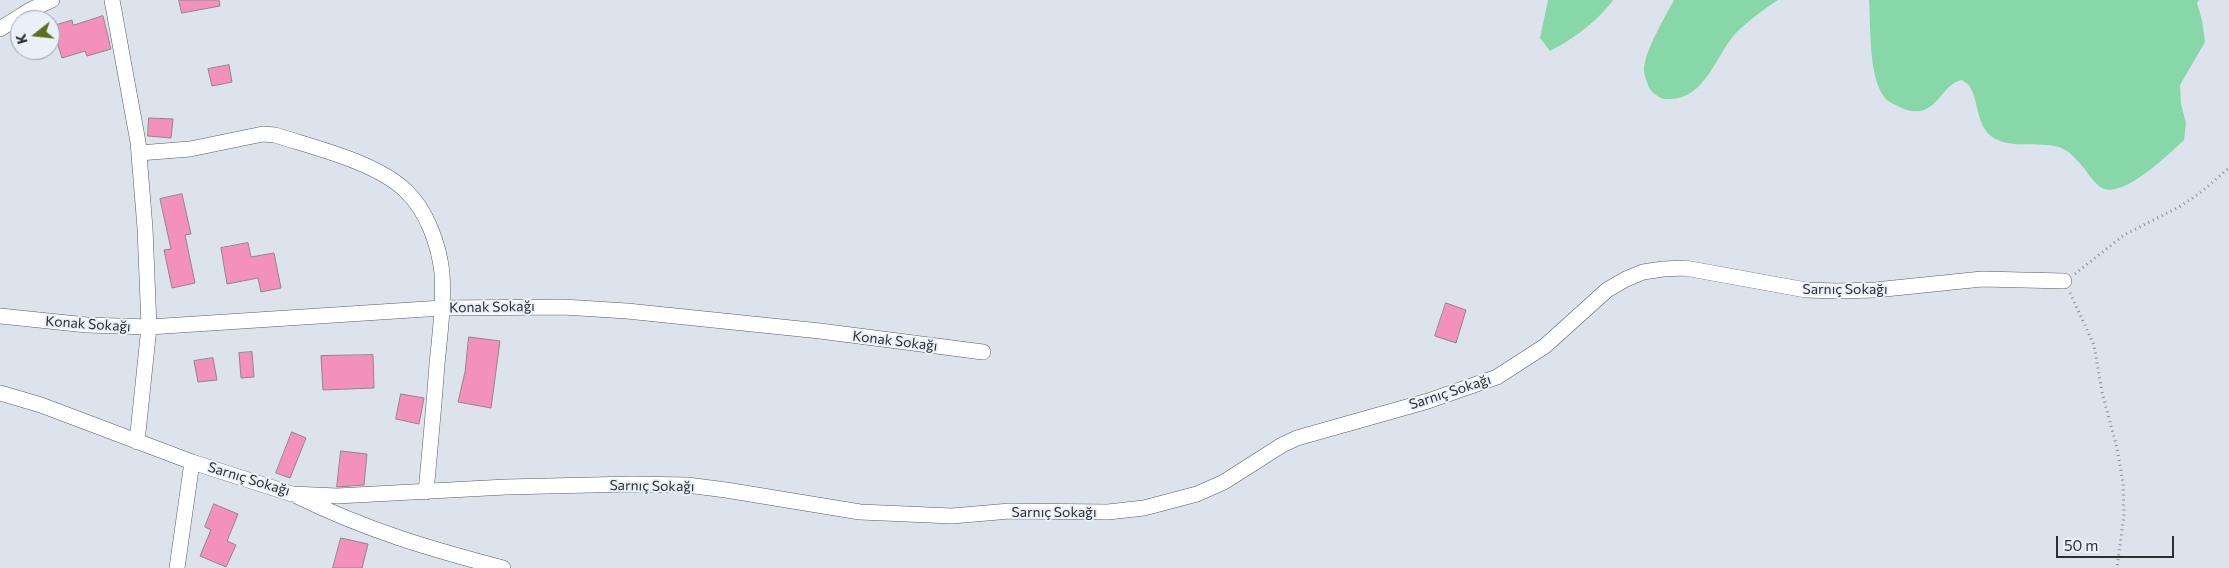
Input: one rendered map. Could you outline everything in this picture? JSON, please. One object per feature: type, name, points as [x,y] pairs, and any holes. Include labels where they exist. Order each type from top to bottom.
[{"type":"street","points":[[0,29],[30,10],[52,0]]},
{"type":"street","points":[[112,0],[139,152],[145,219],[149,328],[137,442]]},
{"type":"street","points":[[139,152],[190,149],[263,134],[275,135],[346,158],[371,169],[405,190],[419,205],[434,238],[442,272],[442,308],[426,492]]},
{"type":"street","name":"Sarnıç Sokağı","points":[[0,394],[41,405],[192,462],[292,494],[337,496],[584,485],[687,485],[860,512],[952,516],[1024,511],[1108,512],[1144,508],[1197,494],[1224,482],[1282,445],[1297,438],[1428,401],[1497,377],[1545,346],[1607,290],[1643,272],[1685,268],[1704,270],[1778,286],[1829,291],[1875,290],[1982,279],[2064,281]]},
{"type":"street","name":"Konak Sokağı","points":[[0,316],[87,325],[149,328],[442,308],[527,306],[628,311],[820,331],[983,352]]},
{"type":"street","points":[[177,568],[192,462]]},
{"type":"street","points":[[292,494],[372,530],[442,552],[503,568]]},
{"type":"path","points":[[2116,568],[2124,516],[2123,483],[2117,448],[2102,392],[2094,345],[2064,281],[2124,235],[2179,207],[2200,193],[2229,168]]},
{"type":"green space","points":[[1548,0],[1613,0],[1584,29],[1550,51],[1540,38]]},
{"type":"green space","points":[[1674,0],[1778,0],[1756,15],[1736,33],[1699,86],[1679,98],[1665,99],[1649,88],[1644,70],[1651,44]]},
{"type":"green space","points":[[1869,0],[2199,0],[2197,3],[2205,42],[2180,85],[2181,104],[2186,123],[2184,140],[2145,173],[2122,187],[2111,190],[2102,188],[2097,184],[2074,157],[2059,147],[2013,144],[1991,136],[1980,119],[1973,93],[1962,80],[1950,86],[1927,109],[1911,111],[1903,109],[1885,98],[1876,78],[1871,51]]},
{"type":"building","points":[[179,0],[219,0],[220,6],[182,13]]},
{"type":"building","points":[[103,16],[111,49],[87,56],[85,51],[62,58],[60,52],[60,24],[72,20],[73,25]]},
{"type":"building","points":[[229,65],[232,82],[212,86],[208,69]]},
{"type":"building","points":[[149,118],[173,119],[171,138],[148,136]]},
{"type":"building","points":[[182,194],[191,234],[185,235],[195,283],[172,288],[164,250],[171,249],[160,199]]},
{"type":"building","points":[[248,243],[251,257],[274,253],[281,288],[261,292],[258,278],[227,284],[221,248]]},
{"type":"building","points":[[1446,303],[1466,310],[1456,343],[1435,336]]},
{"type":"building","points":[[469,337],[500,341],[491,408],[458,402],[465,372]]},
{"type":"building","points":[[252,352],[254,377],[241,378],[239,353]]},
{"type":"building","points":[[373,355],[374,388],[323,390],[321,356]]},
{"type":"building","points":[[213,358],[217,380],[198,382],[194,361]]},
{"type":"building","points":[[401,394],[424,398],[419,424],[396,419]]},
{"type":"building","points":[[292,432],[306,438],[290,478],[276,473]]},
{"type":"building","points":[[341,451],[367,454],[364,485],[337,487]]},
{"type":"building","points":[[214,504],[238,514],[227,541],[236,545],[226,567],[200,556],[211,530],[205,527]]},
{"type":"building","points":[[341,538],[368,544],[362,568],[333,568]]}]
